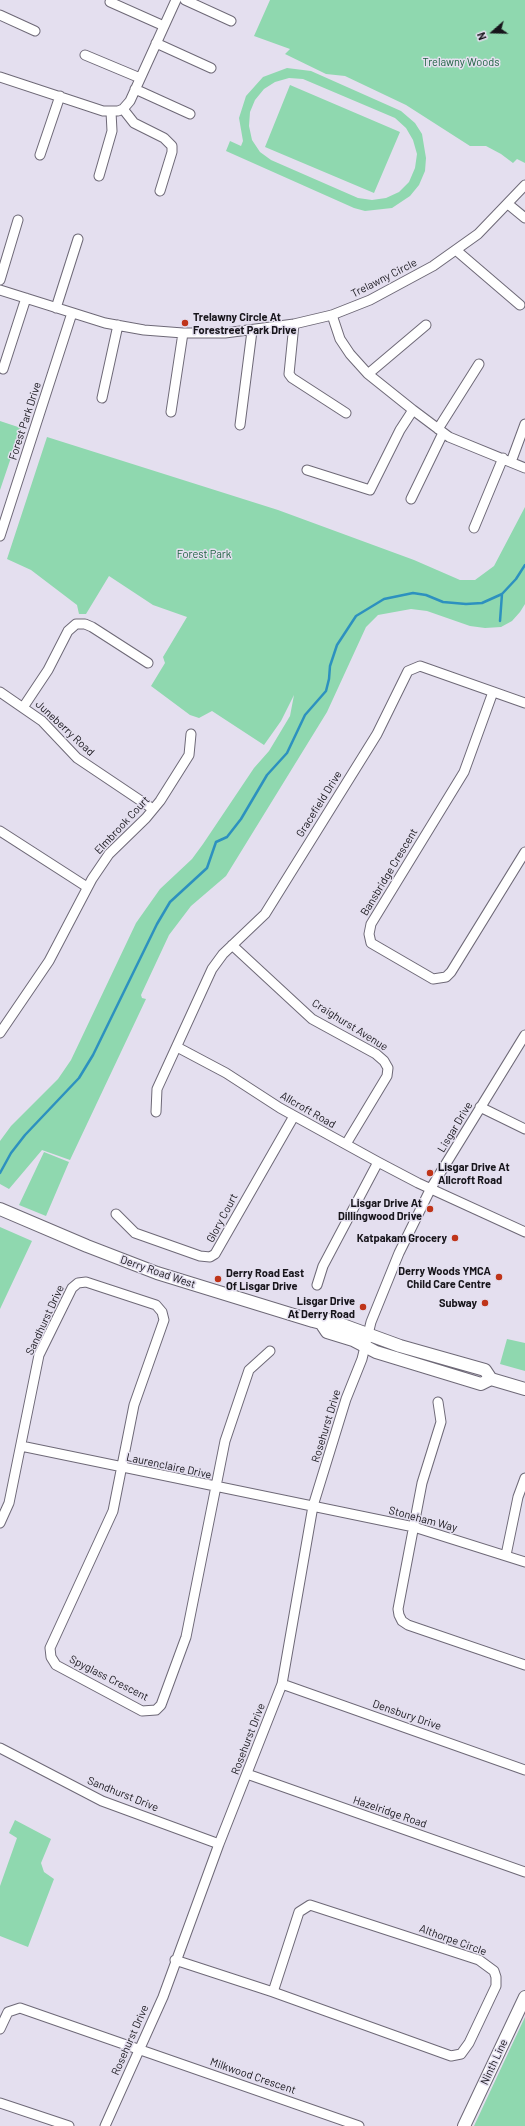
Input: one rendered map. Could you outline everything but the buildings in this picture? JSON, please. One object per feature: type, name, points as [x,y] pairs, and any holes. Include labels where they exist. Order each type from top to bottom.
[{"type":"main road","name":"Derry Road West","points":[[0,1209],[87,1246],[157,1273],[229,1297],[321,1323],[330,1320],[400,1346],[485,1370],[491,1379],[525,1389]]},
{"type":"main road","name":"Derry Road West","points":[[321,1323],[327,1332],[384,1354],[481,1384],[491,1379]]},
{"type":"main road","name":"Ninth Line","points":[[464,2126],[525,1997]]},
{"type":"street","points":[[0,77],[111,112],[123,109],[135,89],[176,0]]},
{"type":"street","points":[[185,0],[231,21]]},
{"type":"street","points":[[110,2],[164,26]]},
{"type":"street","points":[[0,15],[35,31]]},
{"type":"street","points":[[156,43],[211,68]]},
{"type":"street","points":[[85,55],[140,78]]},
{"type":"street","points":[[135,89],[190,114]]},
{"type":"street","points":[[40,155],[60,96]]},
{"type":"street","points":[[123,109],[134,123],[167,140],[172,146],[172,152],[160,192]]},
{"type":"street","points":[[98,176],[112,131],[111,112]]},
{"type":"street","name":"Trelawny Circle","points":[[0,290],[56,308],[118,325],[182,333],[252,331],[294,324],[332,314],[361,304],[388,292],[457,251],[478,234],[525,185]]},
{"type":"street","points":[[508,204],[525,218]]},
{"type":"street","points":[[0,280],[18,220]]},
{"type":"street","points":[[56,308],[78,239]]},
{"type":"street","points":[[457,251],[520,305]]},
{"type":"street","points":[[3,369],[26,298]]},
{"type":"street","name":"Forest Park Drive","points":[[0,536],[72,312]]},
{"type":"street","points":[[332,314],[340,339],[350,354],[368,374],[413,410],[440,431],[525,468]]},
{"type":"street","points":[[294,324],[289,374],[292,378],[346,413]]},
{"type":"street","points":[[102,398],[118,325]]},
{"type":"street","points":[[368,374],[426,325]]},
{"type":"street","points":[[240,425],[252,331]]},
{"type":"street","points":[[171,412],[182,333]]},
{"type":"street","points":[[411,499],[440,431],[479,364]]},
{"type":"street","points":[[307,470],[370,490],[400,430],[413,410]]},
{"type":"street","points":[[474,528],[525,424]]},
{"type":"street","points":[[24,706],[48,670],[68,631],[76,624],[85,624],[92,627],[148,663]]},
{"type":"street","name":"Gracefield Drive","points":[[156,1112],[156,1089],[177,1047],[212,969],[232,945],[266,914],[377,734],[408,671],[420,666],[525,703]]},
{"type":"street","name":"Juneberry Road","points":[[0,692],[24,706],[51,729],[77,758],[153,809]]},
{"type":"street","name":"Bansbridge Crescent","points":[[493,692],[464,772],[371,924],[369,934],[371,943],[433,979],[446,977],[451,972],[525,852]]},
{"type":"street","name":"Elmbrook Court","points":[[0,1033],[49,961],[87,887],[109,854],[153,809],[189,755],[191,734]]},
{"type":"street","points":[[0,831],[87,887]]},
{"type":"street","name":"Craighurst Avenue","points":[[232,945],[312,1019],[376,1054],[384,1061],[388,1068],[388,1076],[346,1144]]},
{"type":"street","name":"Lisgar Drive","points":[[365,1346],[368,1333],[395,1263],[431,1188],[525,1035]]},
{"type":"street","name":"Allcroft Road","points":[[177,1047],[226,1074],[294,1116],[378,1162],[525,1232]]},
{"type":"street","points":[[480,1108],[525,1129]]},
{"type":"street","name":"Glory Court","points":[[116,1214],[135,1234],[205,1257],[215,1254],[294,1116]]},
{"type":"street","points":[[317,1285],[323,1266],[378,1162]]},
{"type":"street","name":"Sandhurst Drive","points":[[0,1523],[8,1503],[40,1355],[72,1288],[78,1283],[86,1282],[156,1305],[162,1312],[164,1320],[134,1405],[120,1468]]},
{"type":"street","name":"Rosehurst Drive","points":[[105,2126],[138,2049],[163,1997],[175,1960],[219,1844],[282,1684],[313,1506],[346,1399],[365,1346]]},
{"type":"street","name":"Spyglass Crescent","points":[[120,1468],[110,1520],[50,1648],[50,1652],[56,1665],[142,1711],[156,1710],[161,1705],[182,1650],[200,1572],[225,1441],[249,1370],[270,1352]]},
{"type":"street","points":[[438,1402],[441,1422],[422,1483],[398,1608],[402,1621],[525,1665]]},
{"type":"street","name":"Laurenclaire Drive","points":[[21,1446],[216,1488],[313,1506]]},
{"type":"street","points":[[506,1555],[518,1497],[525,1478]]},
{"type":"street","name":"Stoneham Way","points":[[313,1506],[414,1527],[525,1562]]},
{"type":"street","name":"Densbury Drive","points":[[282,1684],[525,1770]]},
{"type":"street","name":"Sandhurst Drive","points":[[0,1748],[102,1801],[219,1844]]},
{"type":"street","name":"Hazelridge Road","points":[[247,1774],[525,1872]]},
{"type":"street","name":"Althorpe Circle","points":[[175,1960],[273,1992],[451,2056],[461,2054],[469,2043],[496,1986],[496,1977],[494,1971],[479,1960],[310,1904],[299,1912],[273,1992]]},
{"type":"street","name":"Milkwood Crescent","points":[[0,2028],[8,2012],[20,2008],[359,2126]]},
{"type":"street","points":[[0,2103],[69,2126]]},
{"type":"green space","name":"Trelawny Woods","points":[[270,0],[525,0],[525,163],[517,159],[513,163],[501,154],[486,146],[470,146],[406,105],[345,76],[326,74],[285,54],[290,49],[254,36]]},
{"type":"green space","points":[[287,68],[311,71],[401,111],[415,123],[422,134],[426,158],[425,171],[419,185],[410,196],[392,208],[365,211],[354,208],[226,151],[230,141],[241,146],[243,141],[239,118],[246,96],[263,77]],"holes":[[[289,78],[303,79],[395,118],[406,128],[413,140],[417,154],[415,168],[409,182],[399,192],[386,198],[372,200],[358,198],[271,160],[260,152],[252,140],[249,126],[250,112],[255,100],[264,89],[275,82]]]},
{"type":"green space","points":[[290,85],[400,132],[374,193],[265,147]]},
{"type":"green space","points":[[0,421],[21,428],[0,490]]},
{"type":"green space","name":"Forest Park","points":[[47,437],[278,510],[414,560],[460,580],[475,580],[494,566],[525,507],[525,604],[512,621],[501,627],[485,628],[470,626],[427,611],[411,609],[378,615],[366,627],[327,712],[226,876],[191,906],[169,935],[141,995],[142,998],[146,999],[70,1160],[42,1150],[9,1189],[0,1184],[0,1141],[11,1126],[58,1079],[71,1060],[136,923],[160,889],[192,859],[254,768],[269,751],[290,716],[294,695],[281,721],[264,745],[212,711],[199,718],[190,715],[151,686],[165,663],[163,657],[187,617],[153,605],[109,576],[86,614],[79,614],[77,605],[31,570],[7,559]]},
{"type":"green space","points":[[44,1152],[69,1162],[46,1216],[19,1205]]},
{"type":"green space","points":[[0,1227],[32,1241],[0,1309]]},
{"type":"green space","points":[[507,1339],[525,1343],[525,1371],[500,1364]]},
{"type":"green space","points":[[15,1820],[51,1839],[41,1863],[44,1872],[54,1879],[28,1947],[0,1936],[0,1886],[17,1838],[9,1833]]},
{"type":"green space","points":[[525,2017],[525,2126],[474,2126]]},
{"type":"waterway","points":[[0,1173],[11,1153],[25,1135],[79,1078],[93,1055],[157,924],[170,902],[207,868],[216,842],[227,837],[241,819],[267,775],[287,753],[305,715],[326,691],[330,666],[337,645],[356,616],[384,599],[413,593],[426,595],[443,602],[466,604],[482,603],[502,594],[516,579],[525,565]]},
{"type":"waterway","points":[[500,621],[502,594]]},
{"type":"place","name":"Trelawny Circle At Forestreet Park Drive","points":[[185,323]]},
{"type":"place","name":"Lisgar Drive At Allcroft Road","points":[[430,1173]]},
{"type":"place","name":"Lisgar Drive At Dillingwood Drive","points":[[430,1209]]},
{"type":"place","name":"Katpakam Grocery","points":[[455,1238]]},
{"type":"place","name":"Derry Woods YMCA Child Care Centre","points":[[499,1277]]},
{"type":"place","name":"Derry Road East Of Lisgar Drive","points":[[218,1279]]},
{"type":"place","name":"Subway","points":[[485,1303]]},
{"type":"place","name":"Lisgar Drive At Derry Road","points":[[363,1307]]}]
